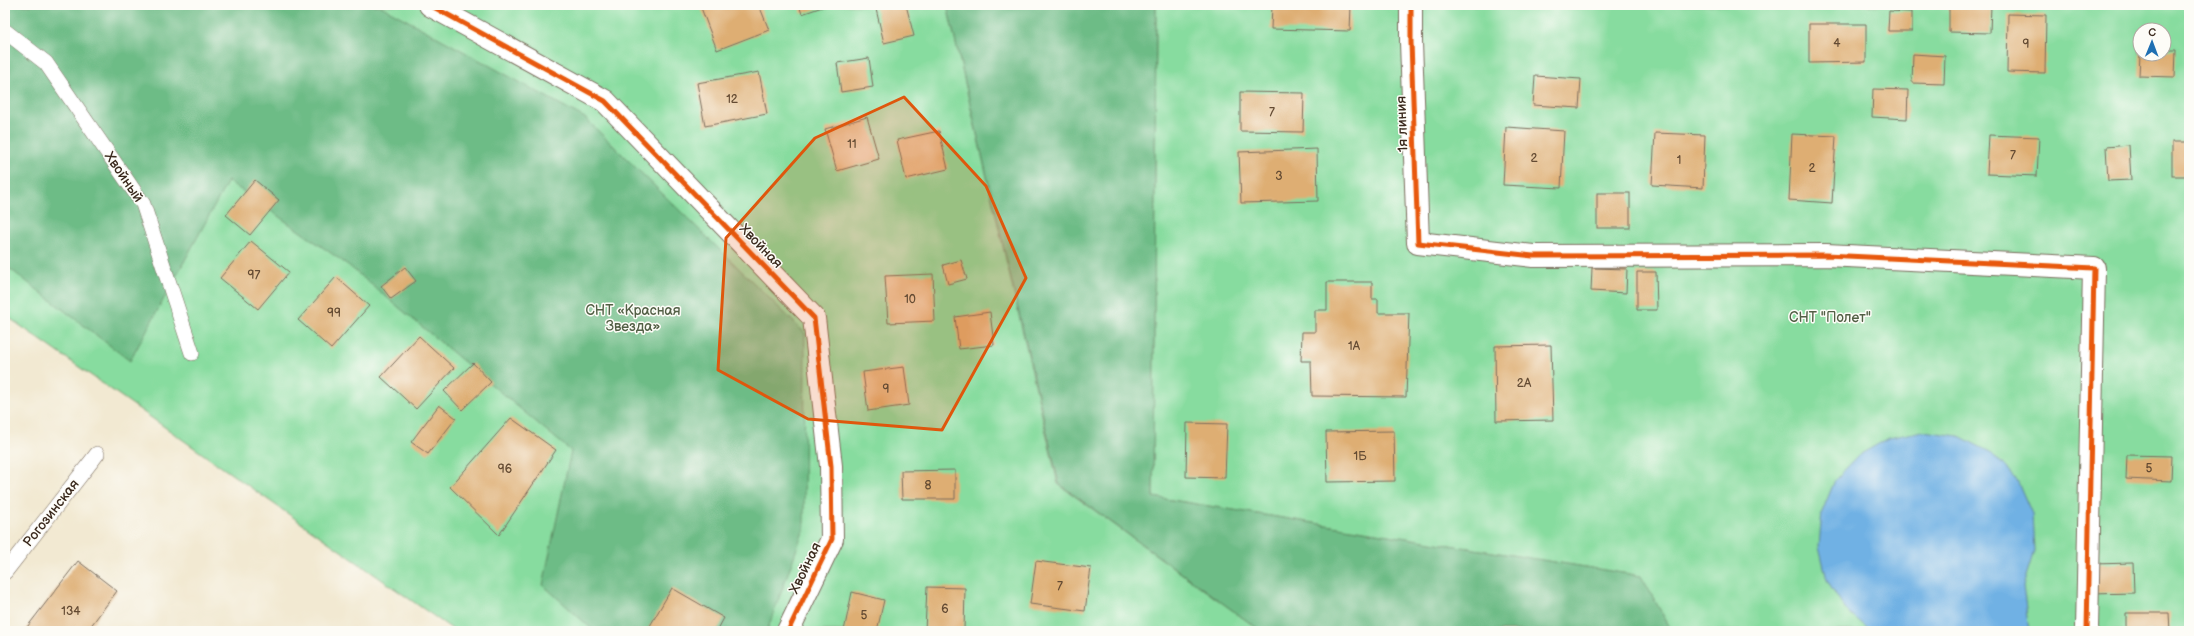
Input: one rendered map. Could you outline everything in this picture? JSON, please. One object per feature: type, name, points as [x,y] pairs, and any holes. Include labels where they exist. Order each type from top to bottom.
[{"type":"street","name":"Хвойная","points":[[430,5],[605,101],[814,318],[831,466],[832,540],[788,631]]},
{"type":"street","name":"1я линия","points":[[1411,5],[1418,242],[1533,256],[1826,255],[2094,268],[2087,631]]},
{"type":"lane","name":"Хвойный","points":[[5,31],[46,63],[143,204],[192,353]]},
{"type":"lane","name":"Рогозинская","points":[[5,572],[97,454]]},
{"type":"highlighted area","points":[[904,97],[986,186],[1026,278],[942,430],[808,419],[718,370],[726,238],[815,138]]},
{"type":"green space","name":"СНТ «Красная Звезда»","points":[[5,5],[947,5],[1058,484],[1261,631],[455,631],[5,315]]},
{"type":"green space","points":[[5,5],[379,5],[585,118],[805,333],[804,529],[767,631],[594,631],[543,585],[571,451],[348,265],[228,181],[130,361],[5,265],[5,78],[10,73],[5,48]]},
{"type":"green space","points":[[947,5],[1156,5],[1153,497],[1641,576],[1672,631],[1261,631],[1059,484]]},
{"type":"green space","name":"СНТ \"Полет\"","points":[[1156,5],[2189,5],[2189,631],[1672,631],[1640,576],[1153,497]]},
{"type":"water","points":[[1923,431],[1959,436],[1992,453],[2017,480],[2032,514],[2034,551],[2023,586],[2029,631],[1871,631],[1845,609],[1827,580],[1819,546],[1822,512],[1835,480],[1859,455],[1889,438]]},
{"type":"building","points":[[700,5],[759,5],[769,30],[717,50]]},
{"type":"building","points":[[799,5],[828,5],[802,14]]},
{"type":"building","points":[[875,5],[906,5],[914,36],[884,43]]},
{"type":"building","points":[[1272,5],[1351,5],[1350,31],[1271,29]]},
{"type":"building","points":[[1949,5],[1991,5],[1990,33],[1949,32]]},
{"type":"building","points":[[1889,11],[1912,12],[1912,31],[1888,31]]},
{"type":"building","points":[[2008,14],[2046,15],[2045,73],[2007,72]]},
{"type":"building","points":[[1809,24],[1866,24],[1866,62],[1809,63]]},
{"type":"building","points":[[2172,50],[2176,50],[2175,77],[2139,76],[2140,62],[2172,62]]},
{"type":"building","points":[[1913,54],[1945,56],[1944,84],[1912,83]]},
{"type":"building","points":[[869,58],[873,87],[841,92],[837,63]]},
{"type":"building","points":[[759,72],[767,114],[705,126],[697,83]]},
{"type":"building","points":[[1535,76],[1581,79],[1579,108],[1533,105]]},
{"type":"building","points":[[1873,89],[1908,90],[1907,119],[1872,117]]},
{"type":"building","points":[[1240,92],[1304,93],[1303,132],[1240,131]]},
{"type":"building","points":[[867,117],[879,159],[837,171],[825,129]]},
{"type":"building","points":[[1506,127],[1564,131],[1561,188],[1503,185]]},
{"type":"building","points":[[939,131],[948,169],[906,179],[897,140]]},
{"type":"building","points":[[1655,133],[1705,135],[1703,188],[1652,185]]},
{"type":"building","points":[[1792,134],[1836,136],[1832,203],[1789,200]]},
{"type":"building","points":[[1989,135],[2039,137],[2037,176],[1987,174]]},
{"type":"building","points":[[2172,142],[2189,142],[2189,176],[2172,176]]},
{"type":"building","points":[[2129,145],[2131,180],[2108,181],[2106,147]]},
{"type":"building","points":[[1317,149],[1318,201],[1241,203],[1239,152]]},
{"type":"building","points":[[255,180],[279,200],[250,235],[226,215]]},
{"type":"building","points":[[1597,193],[1630,193],[1630,228],[1597,228]]},
{"type":"building","points":[[251,241],[289,272],[258,309],[220,278]]},
{"type":"building","points":[[961,260],[967,279],[948,284],[943,265]]},
{"type":"building","points":[[405,267],[416,281],[391,299],[381,286]]},
{"type":"building","points":[[1592,268],[1627,269],[1626,293],[1591,291]]},
{"type":"building","points":[[1637,272],[1656,272],[1657,310],[1637,310]]},
{"type":"building","points":[[933,274],[935,321],[888,323],[885,276]]},
{"type":"building","points":[[336,277],[369,306],[331,349],[298,320]]},
{"type":"building","points":[[1327,282],[1372,282],[1372,299],[1378,299],[1378,313],[1409,313],[1406,397],[1312,396],[1311,361],[1301,361],[1302,332],[1315,332],[1315,310],[1327,310]]},
{"type":"building","points":[[990,312],[994,345],[959,349],[955,317]]},
{"type":"building","points":[[419,336],[454,368],[416,409],[381,377]]},
{"type":"building","points":[[1551,345],[1553,420],[1496,421],[1495,346]]},
{"type":"building","points":[[473,363],[491,382],[462,410],[444,391]]},
{"type":"building","points":[[904,367],[909,405],[868,411],[863,372]]},
{"type":"building","points":[[439,405],[456,418],[428,454],[411,442]]},
{"type":"building","points":[[511,418],[556,450],[499,535],[450,487]]},
{"type":"building","points":[[1187,423],[1227,424],[1225,478],[1186,477]]},
{"type":"building","points":[[1394,431],[1395,481],[1327,482],[1326,432]]},
{"type":"building","points":[[2127,455],[2172,456],[2171,481],[2126,479]]},
{"type":"building","points":[[955,470],[955,499],[902,499],[901,471]]},
{"type":"building","points":[[78,561],[117,591],[87,631],[24,631]]},
{"type":"building","points":[[1036,561],[1091,568],[1085,611],[1030,604]]},
{"type":"building","points":[[2133,563],[2134,593],[2093,594],[2092,564]]},
{"type":"building","points":[[927,587],[965,588],[964,631],[925,631]]},
{"type":"building","points":[[672,588],[724,618],[717,631],[647,631]]},
{"type":"building","points":[[852,592],[884,600],[877,631],[844,631]]},
{"type":"building","points":[[2126,613],[2169,613],[2170,631],[2126,631]]},
{"type":"cycle path","points":[[430,5],[605,101],[814,318],[831,466],[832,539],[788,631]]},
{"type":"cycle path","points":[[1411,5],[1418,243],[1533,256],[1826,255],[2094,268],[2087,631]]}]
